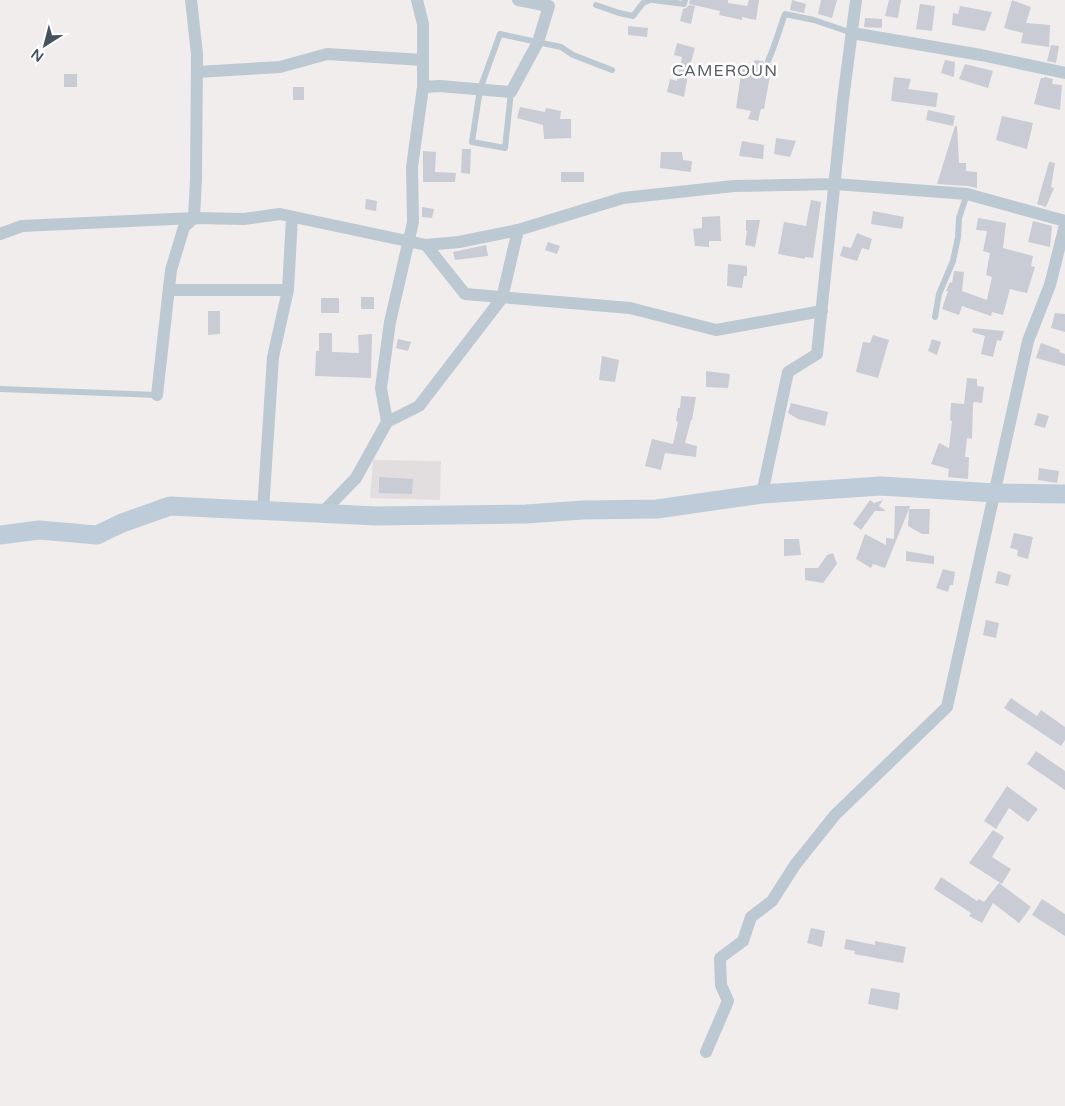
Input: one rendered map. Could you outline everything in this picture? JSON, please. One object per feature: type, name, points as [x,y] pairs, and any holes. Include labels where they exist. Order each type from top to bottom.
[{"type":"main road","points":[[0,535],[39,530],[97,535],[122,523],[170,506],[376,516],[526,514],[583,510],[657,509],[762,494],[881,486],[995,493],[1065,494]]},
{"type":"street","points":[[157,394],[172,270],[184,227],[194,218],[198,54],[192,0]]},
{"type":"street","points":[[387,422],[381,388],[390,322],[413,222],[412,167],[423,86],[423,24],[417,0]]},
{"type":"street","points":[[423,86],[511,92],[538,42],[549,6],[518,0]]},
{"type":"street","points":[[762,494],[788,372],[817,354],[856,0]]},
{"type":"street","points":[[852,33],[981,55],[1065,73]]},
{"type":"street","points":[[197,72],[262,70],[328,54],[423,60]]},
{"type":"street","points":[[0,234],[22,226],[194,218],[244,219],[280,214],[426,245],[459,242],[518,230],[622,198],[734,186],[835,184],[967,194],[1065,221]]},
{"type":"street","points":[[263,511],[274,357],[288,290],[292,216]]},
{"type":"street","points":[[706,1052],[728,1001],[722,985],[720,958],[743,941],[750,917],[772,901],[795,865],[835,815],[946,707],[1028,341],[1050,285],[1065,225]]},
{"type":"street","points":[[321,514],[356,478],[387,422],[419,406],[502,298],[518,230]]},
{"type":"street","points":[[426,245],[465,294],[630,308],[716,330],[822,310]]},
{"type":"street","points":[[169,290],[288,290]]},
{"type":"lane","points":[[596,5],[633,16],[643,3],[651,0],[684,4],[685,0]]},
{"type":"lane","points":[[768,61],[777,43],[785,14],[814,20],[852,33]]},
{"type":"lane","points":[[511,92],[505,148],[472,142],[480,89],[500,34],[561,46],[573,55],[612,70]]},
{"type":"lane","points":[[935,317],[939,294],[952,260],[958,237],[959,218],[967,194]]},
{"type":"lane","points":[[0,389],[157,394]]},
{"type":"shaded area","points":[[373,460],[441,461],[440,500],[370,498]]},
{"type":"building","points":[[690,0],[728,0],[728,3],[747,6],[749,0],[759,0],[756,20],[742,17],[742,20],[719,15],[720,11],[689,4]]},
{"type":"building","points":[[792,0],[806,4],[804,13],[790,10]]},
{"type":"building","points":[[821,0],[837,0],[832,18],[818,14]]},
{"type":"building","points":[[889,0],[901,0],[898,18],[885,16]]},
{"type":"building","points":[[1012,0],[1031,7],[1026,23],[1050,25],[1049,47],[1021,43],[1023,33],[1004,28]]},
{"type":"building","points":[[920,4],[935,6],[932,31],[916,29]]},
{"type":"building","points":[[689,5],[695,6],[691,24],[680,21],[683,9]]},
{"type":"building","points":[[960,6],[992,12],[985,31],[952,25],[953,13],[958,14]]},
{"type":"building","points":[[865,18],[882,19],[882,28],[864,27]]},
{"type":"building","points":[[628,26],[648,28],[647,37],[628,35]]},
{"type":"building","points":[[677,43],[695,48],[684,97],[667,92],[670,79],[677,81],[682,57],[674,55]]},
{"type":"building","points":[[1051,45],[1059,46],[1056,63],[1047,61]]},
{"type":"building","points":[[754,60],[763,61],[766,66],[772,64],[764,109],[761,109],[758,121],[748,119],[751,111],[736,108],[742,68],[754,69]]},
{"type":"building","points":[[945,60],[955,62],[954,77],[941,73]]},
{"type":"building","points":[[965,64],[993,71],[988,88],[959,79]]},
{"type":"building","points":[[64,74],[77,74],[77,87],[64,87]]},
{"type":"building","points":[[894,77],[911,79],[908,89],[938,93],[936,107],[891,101]]},
{"type":"building","points":[[1041,78],[1053,79],[1052,84],[1062,85],[1060,110],[1034,104]]},
{"type":"building","points":[[293,87],[304,87],[304,100],[293,100]]},
{"type":"building","points":[[520,107],[545,112],[546,108],[561,111],[560,119],[571,119],[571,138],[544,139],[543,125],[517,118]]},
{"type":"building","points":[[928,110],[955,116],[953,126],[926,120]]},
{"type":"building","points":[[1002,116],[1033,123],[1027,149],[996,140]]},
{"type":"building","points":[[955,126],[957,126],[959,163],[966,163],[966,171],[977,172],[977,188],[937,184]]},
{"type":"building","points":[[776,138],[796,141],[790,157],[774,154]]},
{"type":"building","points":[[742,141],[764,145],[763,159],[739,156]]},
{"type":"building","points":[[462,149],[471,149],[470,174],[461,173]]},
{"type":"building","points":[[423,151],[436,152],[435,172],[456,173],[455,182],[423,182]]},
{"type":"building","points":[[661,152],[682,152],[683,160],[692,161],[691,172],[660,168]]},
{"type":"building","points":[[1049,162],[1055,163],[1051,187],[1054,188],[1046,207],[1037,204]]},
{"type":"building","points":[[561,172],[584,172],[584,182],[561,182]]},
{"type":"building","points":[[366,199],[377,201],[376,211],[365,209]]},
{"type":"building","points":[[811,200],[821,202],[813,258],[805,257],[805,259],[778,254],[784,222],[806,226]]},
{"type":"building","points":[[422,207],[434,209],[432,218],[422,217]]},
{"type":"building","points":[[873,211],[904,217],[902,229],[871,224]]},
{"type":"building","points":[[720,216],[721,241],[709,241],[709,247],[695,246],[693,229],[702,228],[702,217]]},
{"type":"building","points":[[978,218],[1006,223],[1003,248],[1033,256],[1031,266],[1035,267],[1027,293],[1010,289],[1003,315],[992,312],[991,316],[962,306],[959,315],[942,309],[948,291],[946,291],[950,282],[952,283],[954,271],[964,272],[962,291],[987,300],[992,277],[986,275],[990,253],[983,251],[987,231],[976,230]]},
{"type":"building","points":[[746,220],[760,220],[755,247],[745,245]]},
{"type":"building","points":[[1033,221],[1052,226],[1050,247],[1028,242]]},
{"type":"building","points":[[857,233],[872,239],[869,250],[862,248],[857,261],[840,256],[843,246],[851,248]]},
{"type":"building","points":[[548,242],[560,246],[557,254],[545,250]]},
{"type":"building","points":[[486,245],[488,256],[455,260],[453,252]]},
{"type":"building","points":[[728,264],[747,266],[747,276],[744,276],[742,288],[727,286]]},
{"type":"building","points":[[361,297],[374,297],[374,309],[361,309]]},
{"type":"building","points":[[321,298],[339,298],[339,313],[321,313]]},
{"type":"building","points":[[208,311],[220,311],[220,334],[208,335]]},
{"type":"building","points":[[1055,313],[1065,314],[1065,332],[1051,328]]},
{"type":"building","points":[[973,328],[1004,331],[1001,341],[997,340],[993,357],[981,354],[985,336],[972,332]]},
{"type":"building","points":[[319,333],[332,333],[332,352],[359,353],[358,335],[372,334],[371,378],[315,376],[316,351],[319,351]]},
{"type":"building","points":[[873,335],[889,340],[878,378],[856,372],[863,342],[870,343]]},
{"type":"building","points":[[398,339],[411,342],[408,351],[396,348]]},
{"type":"building","points":[[932,339],[941,342],[937,355],[928,351]]},
{"type":"building","points":[[1041,343],[1060,350],[1059,352],[1065,354],[1065,366],[1036,358]]},
{"type":"building","points":[[602,356],[619,360],[615,382],[599,380]]},
{"type":"building","points":[[706,371],[730,374],[728,388],[706,387]]},
{"type":"building","points":[[967,378],[977,379],[977,386],[984,387],[982,403],[974,402],[973,404],[972,439],[967,438],[965,457],[969,457],[968,479],[948,477],[949,469],[931,464],[939,443],[949,448],[952,421],[950,420],[951,403],[964,404]]},
{"type":"building","points":[[681,396],[696,397],[685,443],[697,446],[696,457],[665,453],[661,470],[645,466],[652,439],[673,444]]},
{"type":"building","points":[[791,403],[828,412],[825,426],[798,419],[788,413]]},
{"type":"building","points":[[1038,413],[1049,416],[1045,428],[1034,425]]},
{"type":"building","points":[[1039,468],[1059,471],[1057,483],[1038,480]]},
{"type":"building","points":[[379,477],[413,479],[412,494],[379,493]]},
{"type":"building","points":[[870,500],[874,503],[883,500],[879,506],[886,511],[875,511],[861,530],[853,524]]},
{"type":"building","points":[[895,506],[910,506],[885,568],[873,564],[871,568],[856,559],[865,534],[886,545],[886,538],[894,539]]},
{"type":"building","points":[[909,509],[930,509],[929,534],[922,534],[908,526]]},
{"type":"building","points":[[1014,533],[1033,537],[1028,559],[1017,556],[1018,550],[1010,548]]},
{"type":"building","points":[[784,539],[799,539],[801,555],[784,556]]},
{"type":"building","points":[[906,551],[934,556],[934,564],[906,561]]},
{"type":"building","points":[[833,553],[837,564],[823,583],[805,580],[805,568],[818,568],[827,555]]},
{"type":"building","points":[[943,569],[955,572],[953,585],[950,585],[948,592],[936,588]]},
{"type":"building","points":[[998,571],[1011,575],[1008,586],[995,583]]},
{"type":"building","points":[[986,620],[999,623],[996,638],[983,635]]},
{"type":"building","points":[[1011,698],[1037,716],[1041,710],[1065,727],[1065,740],[1061,746],[1004,708]]},
{"type":"building","points":[[1036,751],[1065,771],[1065,790],[1027,764]]},
{"type":"building","points":[[1007,786],[1038,809],[1028,822],[1009,808],[996,829],[984,821]]},
{"type":"building","points":[[993,830],[1004,837],[992,857],[1011,869],[1002,884],[969,863]]},
{"type":"building","points":[[941,877],[977,901],[979,899],[984,902],[999,883],[1031,907],[1019,923],[993,903],[982,923],[969,916],[971,913],[934,889]]},
{"type":"building","points":[[1042,899],[1065,914],[1065,936],[1032,915]]},
{"type":"building","points":[[811,928],[825,931],[822,947],[807,943]]},
{"type":"building","points":[[846,939],[875,945],[875,941],[906,947],[903,963],[854,954],[855,951],[844,949]]},
{"type":"building","points":[[871,988],[900,993],[898,1010],[868,1004]]},
{"type":"district","name":"CAMEROUN","points":[[725,71]]}]
